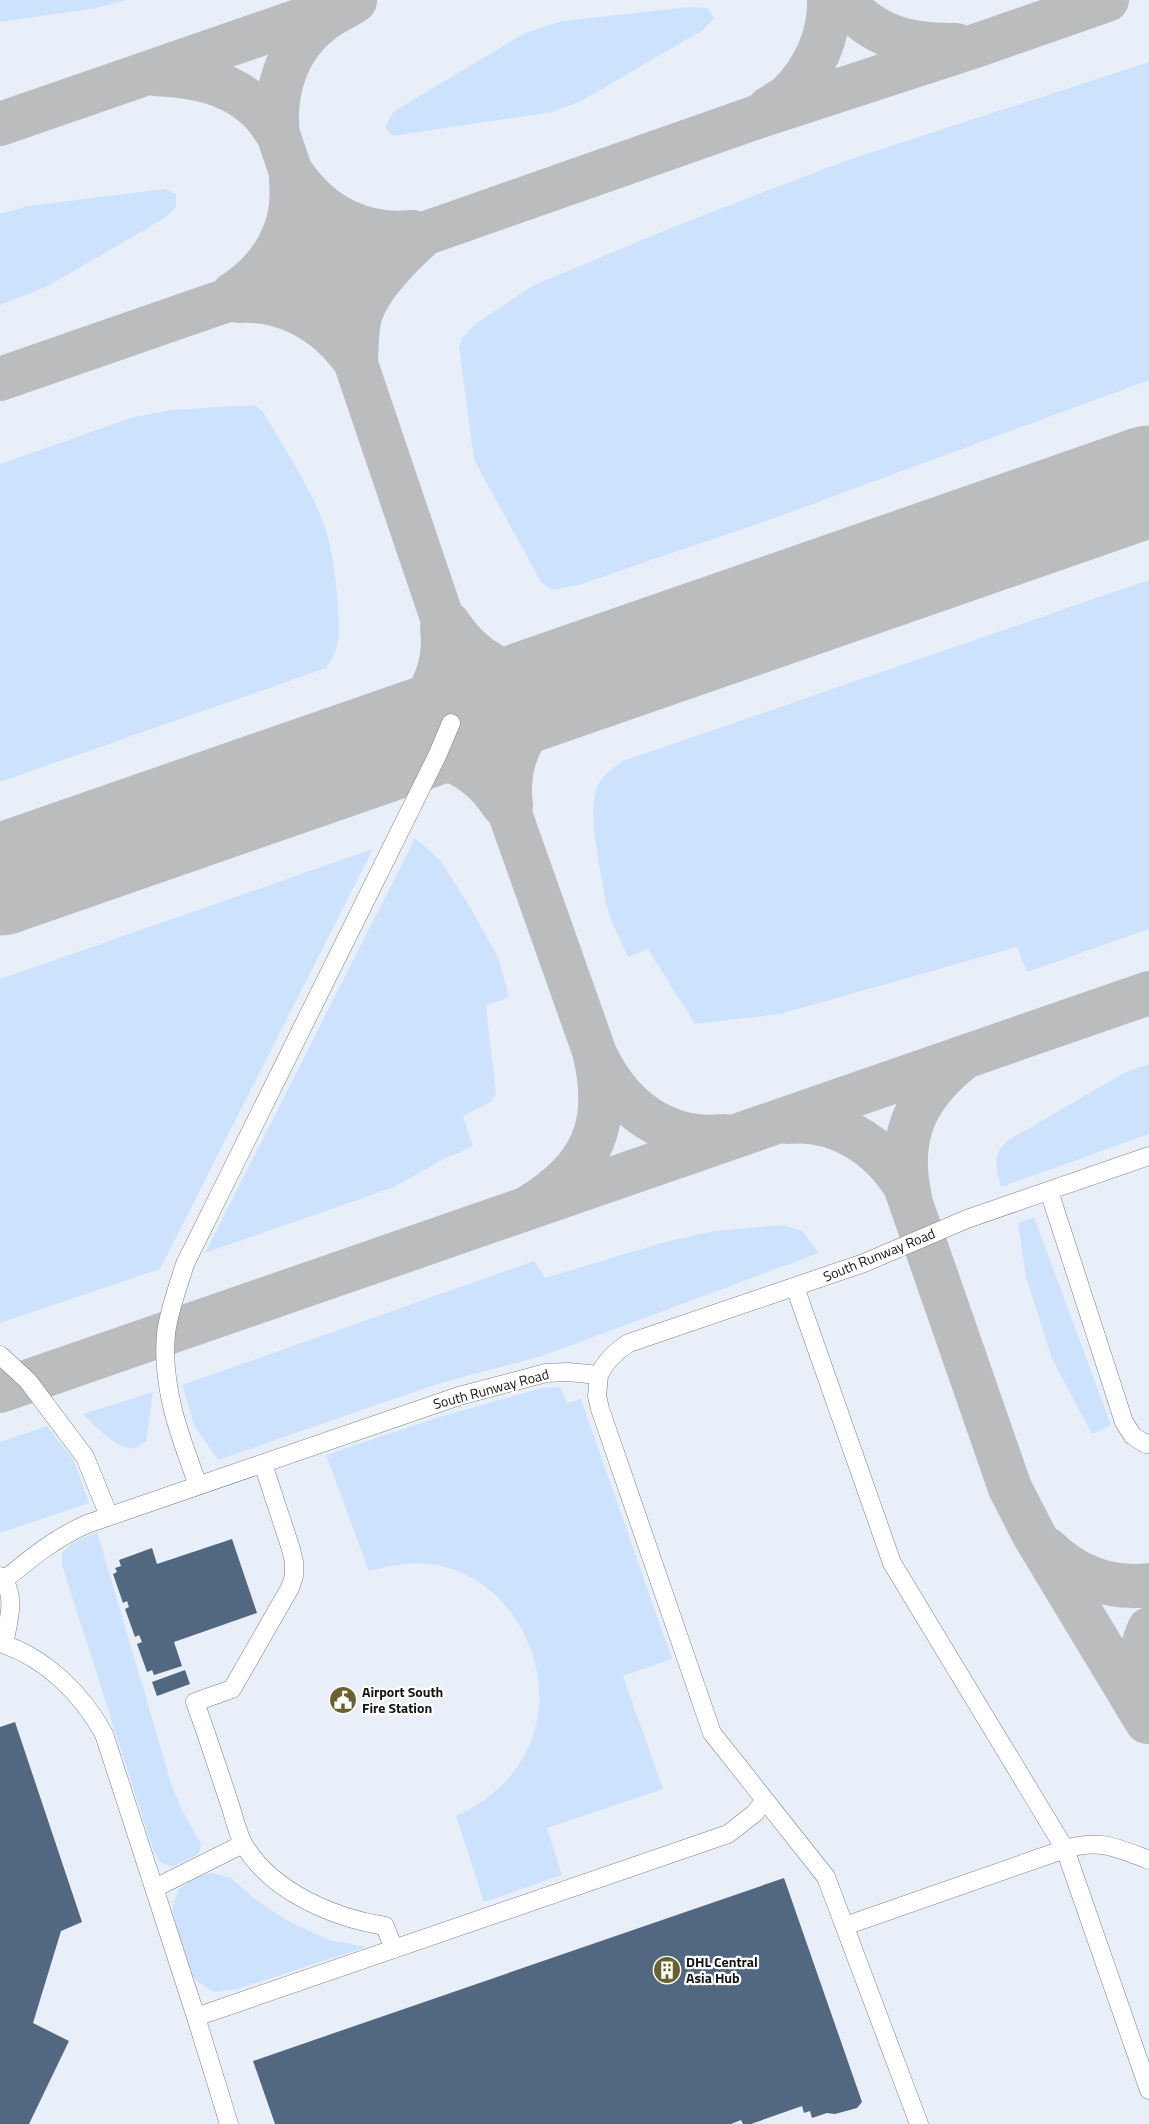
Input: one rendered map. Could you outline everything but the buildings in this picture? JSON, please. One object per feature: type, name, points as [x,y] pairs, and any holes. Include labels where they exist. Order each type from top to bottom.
[{"type":"lane","points":[[198,1486],[178,1430],[167,1386],[166,1333],[185,1264],[437,756],[451,723]]},
{"type":"lane","name":"South Runway Road","points":[[1,1644],[11,1604],[9,1588],[2,1578],[67,1533],[109,1516],[437,1403],[546,1373],[568,1372],[599,1375],[603,1365],[611,1356],[629,1343],[887,1254],[967,1219],[1149,1156]]},
{"type":"lane","points":[[1049,1191],[1124,1422],[1133,1436],[1146,1444],[1149,1443]]},
{"type":"lane","points":[[795,1287],[892,1563],[1065,1850],[1149,2090]]},
{"type":"lane","points":[[0,1355],[28,1381],[85,1457],[109,1516]]},
{"type":"lane","points":[[599,1375],[597,1396],[600,1409],[712,1733],[826,1877],[919,2124]]},
{"type":"lane","points":[[263,1464],[291,1549],[294,1562],[294,1576],[284,1600],[232,1689],[196,1702],[243,1844],[258,1865],[275,1881],[304,1898],[366,1923],[385,1926],[394,1948]]},
{"type":"lane","points":[[1,1644],[18,1650],[53,1671],[93,1714],[104,1734],[155,1888],[229,2124]]},
{"type":"lane","points":[[196,2017],[728,1834],[755,1813],[765,1800]]},
{"type":"lane","points":[[155,1888],[243,1844]]},
{"type":"lane","points":[[845,1926],[1065,1850],[1088,1844],[1104,1844],[1149,1860]]},
{"type":"shaded area","points":[[0,0],[1149,0],[1149,2124],[0,2124]]},
{"type":"shaded area","points":[[0,0],[126,0],[96,8],[0,22]]},
{"type":"shaded area","points":[[689,7],[708,8],[714,18],[703,30],[583,100],[552,112],[393,136],[385,127],[393,112],[525,33],[562,21]]},
{"type":"shaded area","points":[[1149,62],[1149,380],[769,520],[578,585],[552,590],[541,582],[474,460],[459,347],[462,338],[475,324],[532,286],[678,225],[845,161]]},
{"type":"shaded area","points":[[165,189],[176,194],[176,207],[165,218],[48,286],[0,305],[0,214],[28,206]]},
{"type":"shaded area","points":[[255,405],[263,412],[297,469],[313,499],[326,530],[334,568],[339,623],[337,646],[331,661],[326,668],[0,782],[0,464],[134,417],[172,410]]},
{"type":"shaded area","points":[[1149,580],[1149,929],[1027,972],[1017,947],[780,1014],[695,1024],[648,949],[628,957],[611,920],[606,904],[594,826],[594,796],[598,785],[606,774],[616,766],[623,761]]},
{"type":"shaded area","points":[[415,838],[440,860],[467,902],[498,957],[509,997],[486,1006],[496,1093],[491,1102],[463,1116],[473,1146],[438,1162],[394,1187],[205,1253]]},
{"type":"shaded area","points":[[373,849],[160,1269],[0,1323],[0,979]]},
{"type":"shaded area","points":[[1149,1064],[1149,1134],[1001,1187],[996,1162],[999,1152],[1007,1141],[1126,1072]]},
{"type":"shaded area","points":[[1034,1217],[1111,1425],[1092,1434],[1052,1359],[1026,1277],[1018,1223]]},
{"type":"shaded area","points":[[783,1225],[802,1231],[819,1253],[542,1356],[437,1384],[218,1460],[195,1427],[182,1385],[534,1261],[545,1278],[661,1243],[714,1231]]},
{"type":"shaded area","points":[[560,1387],[567,1403],[581,1399],[672,1659],[623,1676],[663,1789],[547,1828],[562,1875],[484,1902],[456,1816],[478,1804],[498,1789],[514,1771],[527,1750],[537,1723],[539,1695],[536,1667],[527,1639],[512,1615],[494,1593],[471,1577],[444,1567],[425,1564],[397,1565],[369,1571],[326,1455],[436,1418],[542,1388]]},
{"type":"shaded area","points":[[153,1392],[146,1441],[135,1448],[128,1448],[115,1443],[83,1414]]},
{"type":"shaded area","points":[[47,1426],[74,1461],[89,1503],[0,1533],[0,1442]]},
{"type":"shaded area","points":[[97,1532],[173,1789],[183,1812],[201,1844],[199,1853],[171,1867],[159,1861],[153,1850],[62,1565],[62,1553],[72,1543]]},
{"type":"shaded area","points":[[211,1873],[231,1878],[255,1899],[288,1921],[329,1940],[366,1947],[237,1989],[214,1992],[199,1983],[188,1970],[172,1910],[178,1890],[194,1878]]},
{"type":"taxiway","points":[[768,109],[788,96],[806,76],[813,64],[827,27],[829,0]]},
{"type":"taxiway","points":[[842,0],[867,23],[893,37],[922,44],[956,45]]},
{"type":"taxiway","points":[[0,379],[219,303],[324,269],[754,118],[978,45],[1107,0]]},
{"type":"taxiway","points":[[355,1],[326,18],[310,32],[291,57],[280,87],[277,118],[278,134],[475,715],[594,1051],[599,1077],[600,1101],[598,1122],[592,1142],[582,1160],[569,1176],[551,1192],[529,1207]]},
{"type":"taxiway","points":[[0,124],[327,11]]},
{"type":"taxiway","points":[[155,74],[196,78],[234,91],[259,110],[278,134]]},
{"type":"taxiway","points":[[295,177],[318,203],[346,221],[378,231],[395,233],[413,232]]},
{"type":"taxiway","points":[[233,294],[259,272],[270,260],[278,246],[290,215],[291,181]]},
{"type":"taxiway","points":[[356,360],[358,324],[366,302],[387,272],[421,237]]},
{"type":"taxiway","points":[[238,301],[271,303],[301,314],[328,332],[351,356]]},
{"type":"taxiway","points":[[449,624],[479,657],[504,671],[532,678],[556,681],[573,680],[596,673]]},
{"type":"taxiway","points":[[362,754],[380,746],[396,734],[411,720],[423,704],[433,686],[439,668],[443,648],[442,628]]},
{"type":"taxiway","points":[[511,805],[510,783],[513,763],[520,745],[530,728],[542,713],[557,700],[591,676]]},
{"type":"taxiway","points":[[354,757],[398,753],[438,756],[456,762],[473,772],[489,786],[503,805]]},
{"type":"taxiway","points":[[0,1391],[1149,993]]},
{"type":"taxiway","points":[[596,1056],[606,1075],[618,1091],[647,1118],[664,1127],[683,1133],[703,1136],[724,1136]]},
{"type":"taxiway","points":[[910,1198],[906,1156],[908,1138],[913,1121],[931,1089],[961,1060]]},
{"type":"taxiway","points":[[787,1122],[823,1124],[855,1137],[870,1146],[883,1158],[905,1186],[1010,1488],[1034,1535],[1147,1722]]},
{"type":"taxiway","points":[[1047,1549],[1069,1567],[1094,1579],[1120,1585],[1149,1585]]},
{"type":"taxiway","points":[[1143,1711],[1138,1680],[1142,1649],[1149,1629]]},
{"type":"runway","points":[[0,880],[1149,481]]},
{"type":"place","name":"Airport South Fire Station","points":[[343,1700]]},
{"type":"place","name":"DHL Central Asia Hub","points":[[667,1970]]}]
